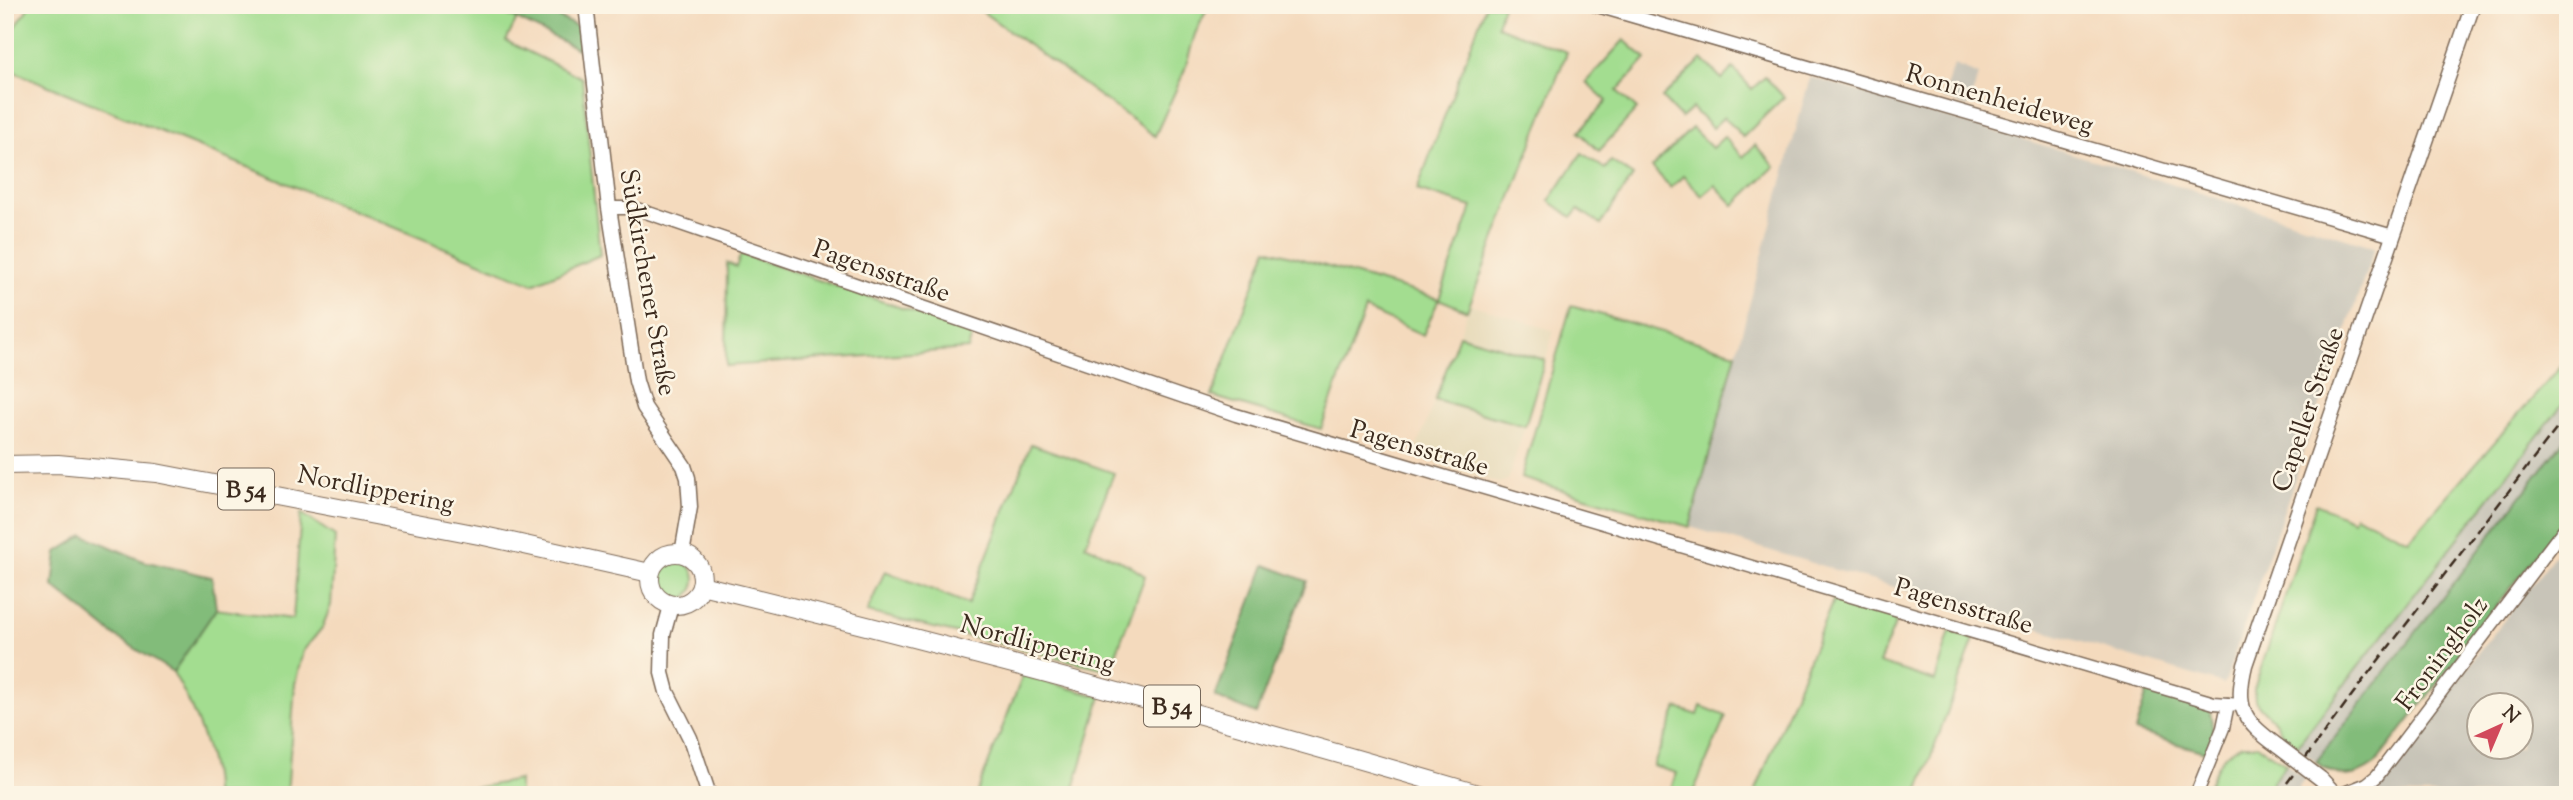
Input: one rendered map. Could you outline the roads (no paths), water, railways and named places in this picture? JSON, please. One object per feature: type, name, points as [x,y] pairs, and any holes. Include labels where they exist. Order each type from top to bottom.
[{"type":"main road","name":"Nordlippering","points":[[5,465],[58,464],[156,473],[484,536],[650,573]]},
{"type":"main road","points":[[674,553],[682,554],[697,564],[701,571],[701,585],[696,597],[689,602],[671,606],[656,597],[651,590],[650,573],[659,559],[674,553]]},
{"type":"main road","name":"Nordlippering","points":[[701,585],[1089,683],[1481,795]]},
{"type":"street","name":"Südkirchener Straße","points":[[586,5],[609,208],[636,382],[644,407],[684,466],[688,478],[690,507],[682,554]]},
{"type":"street","name":"Ronnenheideweg","points":[[1594,5],[2393,236]]},
{"type":"street","name":"Capeller Straße","points":[[2234,705],[2252,642],[2473,5]]},
{"type":"street","name":"Pagensstraße","points":[[609,208],[634,208],[1236,415],[2214,703],[2234,705]]},
{"type":"street","name":"Froningholz","points":[[2337,795],[2377,776],[2568,524]]},
{"type":"street","points":[[671,606],[663,635],[662,673],[667,692],[690,738],[709,795]]},
{"type":"street","points":[[2196,795],[2234,705],[2249,722],[2337,795]]},
{"type":"railway","points":[[2278,795],[2568,414]]}]
